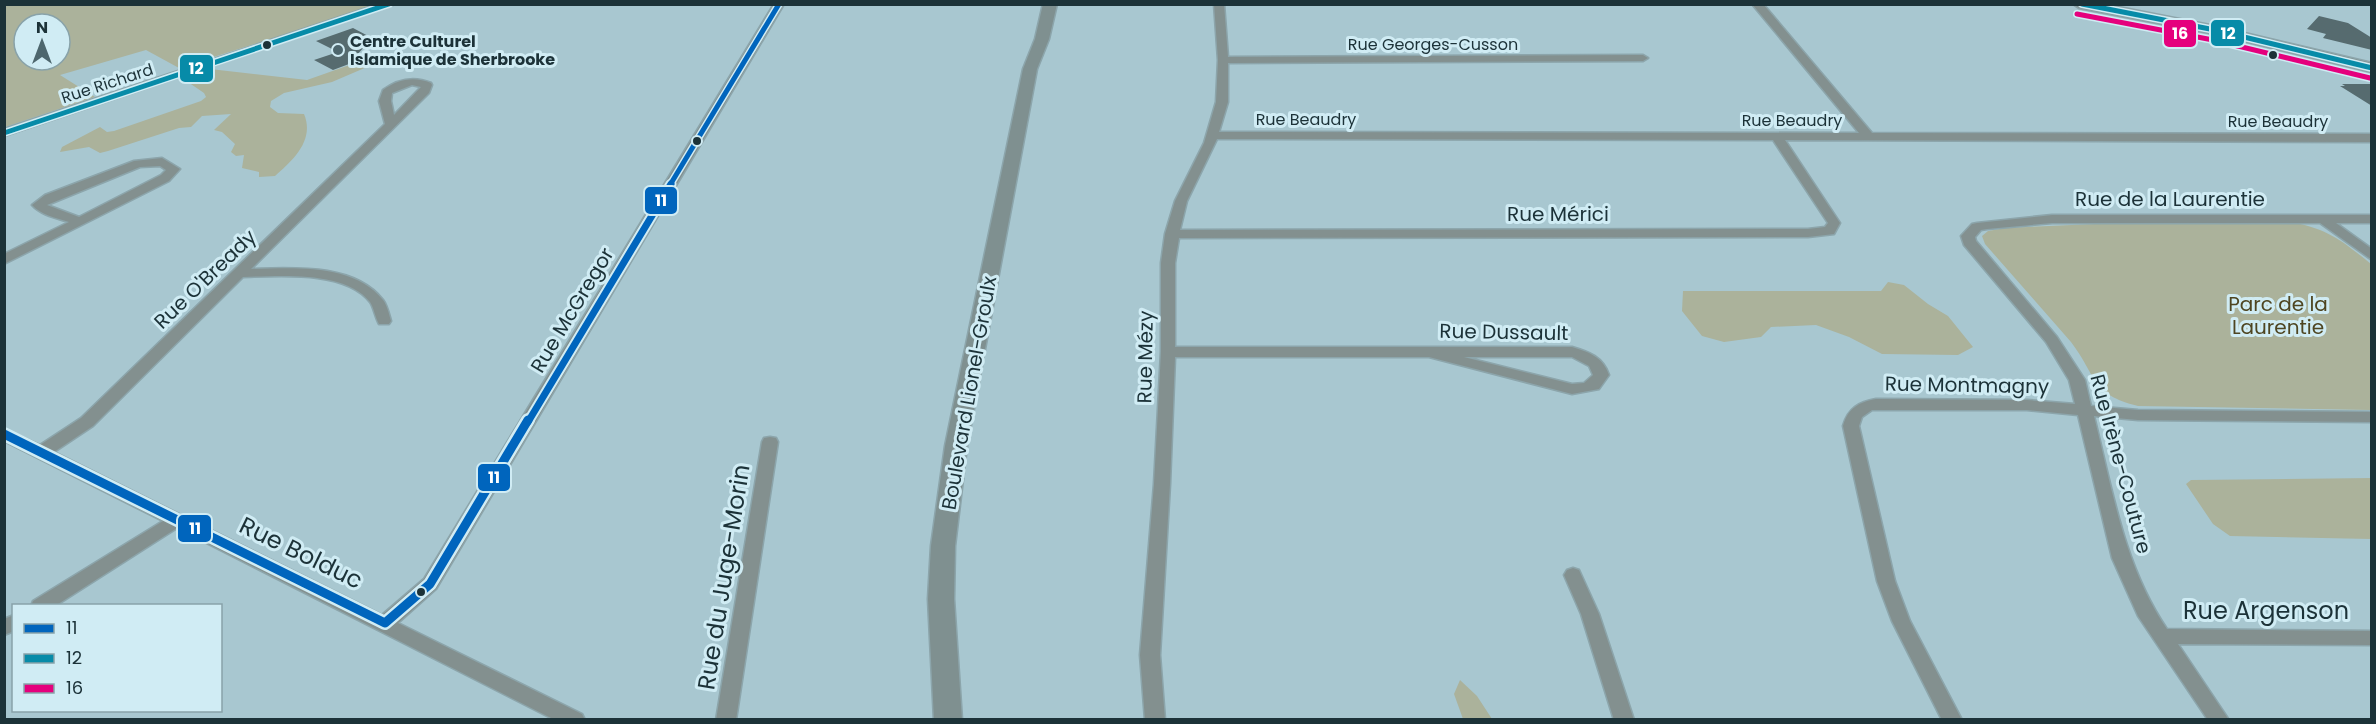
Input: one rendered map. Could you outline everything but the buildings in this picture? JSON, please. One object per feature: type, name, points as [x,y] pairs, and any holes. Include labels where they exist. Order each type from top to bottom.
[{"type":"main road","name":"Boulevard Lionel-Groulx","points":[[1030,69],[1030,39],[1038,4]]},
{"type":"main road","name":"Boulevard Lionel-Groulx","points":[[948,720],[941,599],[948,496],[1030,69],[1042,39],[1050,4]]},
{"type":"main road","points":[[2079,4],[2199,27],[2372,68]]},
{"type":"street","name":"Rue Richard","points":[[4,133],[390,4]]},
{"type":"street","name":"Rue McGregor","points":[[385,623],[430,584],[780,4]]},
{"type":"street","name":"Rue Mézy","points":[[1155,720],[1150,655],[1160,530],[1168,352],[1168,262],[1172,234],[1181,201],[1212,135],[1221,102],[1223,60],[1219,4]]},
{"type":"street","points":[[1756,4],[1868,136]]},
{"type":"street","name":"Rue Georges-Cusson","points":[[1223,60],[1643,58]]},
{"type":"street","name":"Rue O'Bready","points":[[41,452],[63,440],[87,422],[390,123]]},
{"type":"street","name":"Rue Beaudry","points":[[1212,135],[2372,138]]},
{"type":"street","name":"Rue Mérici","points":[[1172,234],[1829,231],[1834,223],[1776,136]]},
{"type":"street","points":[[4,260],[165,178],[174,169],[162,162],[138,164],[49,198],[38,205],[79,221]]},
{"type":"street","name":"Rue de la Laurentie","points":[[1970,231],[1987,225],[2052,219],[2372,219]]},
{"type":"street","points":[[2323,219],[2372,256]]},
{"type":"street","name":"Rue Irène-Couture","points":[[1970,231],[1968,236],[1970,242],[2052,340],[2077,380],[2121,558],[2145,611],[2219,720]]},
{"type":"street","points":[[239,273],[309,273],[334,277],[373,295],[378,302],[384,321]]},
{"type":"street","name":"Rue Dussault","points":[[1168,352],[1429,352],[1572,352],[1593,361],[1601,375],[1596,384],[1581,389],[1572,389],[1429,352]]},
{"type":"street","name":"Rue Montmagny","points":[[1952,720],[1901,621],[1886,581],[1851,426],[1852,417],[1865,407],[1889,404],[2027,405],[2138,415],[2372,417]]},
{"type":"street","name":"Rue Bolduc","points":[[4,434],[575,720]]},
{"type":"street","name":"Rue du Juge-Morin","points":[[726,720],[770,442]]},
{"type":"street","points":[[43,604],[177,520]]},
{"type":"street","points":[[1573,575],[1590,614],[1624,720]]},
{"type":"street","name":"Rue Argenson","points":[[2161,636],[2372,638]]},
{"type":"green space","points":[[5,4],[377,5],[179,68],[146,50],[72,72],[72,12],[12,12],[12,72],[70,72],[60,75],[95,97],[5,127]]},
{"type":"green space","points":[[358,62],[367,63],[367,67],[332,82],[284,93],[271,101],[270,107],[278,113],[304,114],[307,123],[307,132],[300,149],[275,176],[259,177],[259,172],[242,168],[244,155],[236,156],[231,152],[235,144],[222,132],[214,130],[231,114],[202,116],[191,127],[179,128],[100,153],[89,147],[60,152],[62,147],[100,127],[107,132],[114,131],[201,101],[206,97],[204,93],[182,78],[210,69],[307,80]]},
{"type":"green space","name":"Parc de la Laurentie","points":[[2117,223],[2296,223],[2318,229],[2353,250],[2371,264],[2371,410],[2138,406],[2111,396],[2096,382],[2071,342],[1985,244],[1982,236],[1988,231],[2006,228]]},
{"type":"green space","points":[[1888,282],[1904,285],[1948,316],[1973,347],[1958,355],[1882,354],[1849,337],[1816,325],[1771,327],[1761,337],[1724,342],[1702,336],[1682,311],[1683,291],[1881,291]]},
{"type":"green space","points":[[2371,478],[2371,539],[2230,536],[2213,524],[2186,484],[2191,480]]},
{"type":"green space","points":[[1460,680],[1477,696],[1492,719],[1463,719],[1454,694]]},
{"type":"transit line","name":"12","points":[[4,133],[389,4]]},
{"type":"transit line","name":"11","points":[[385,623],[430,584],[779,4]]},
{"type":"transit line","name":"12","points":[[2082,4],[2215,30],[2372,68]]},
{"type":"transit line","name":"16","points":[[2077,14],[2213,40],[2370,78]]},
{"type":"transit line","name":"11","points":[[4,434],[385,623]]},
{"type":"place","name":"Centre Culturel Islamique de Sherbrooke","points":[[338,50]]}]
